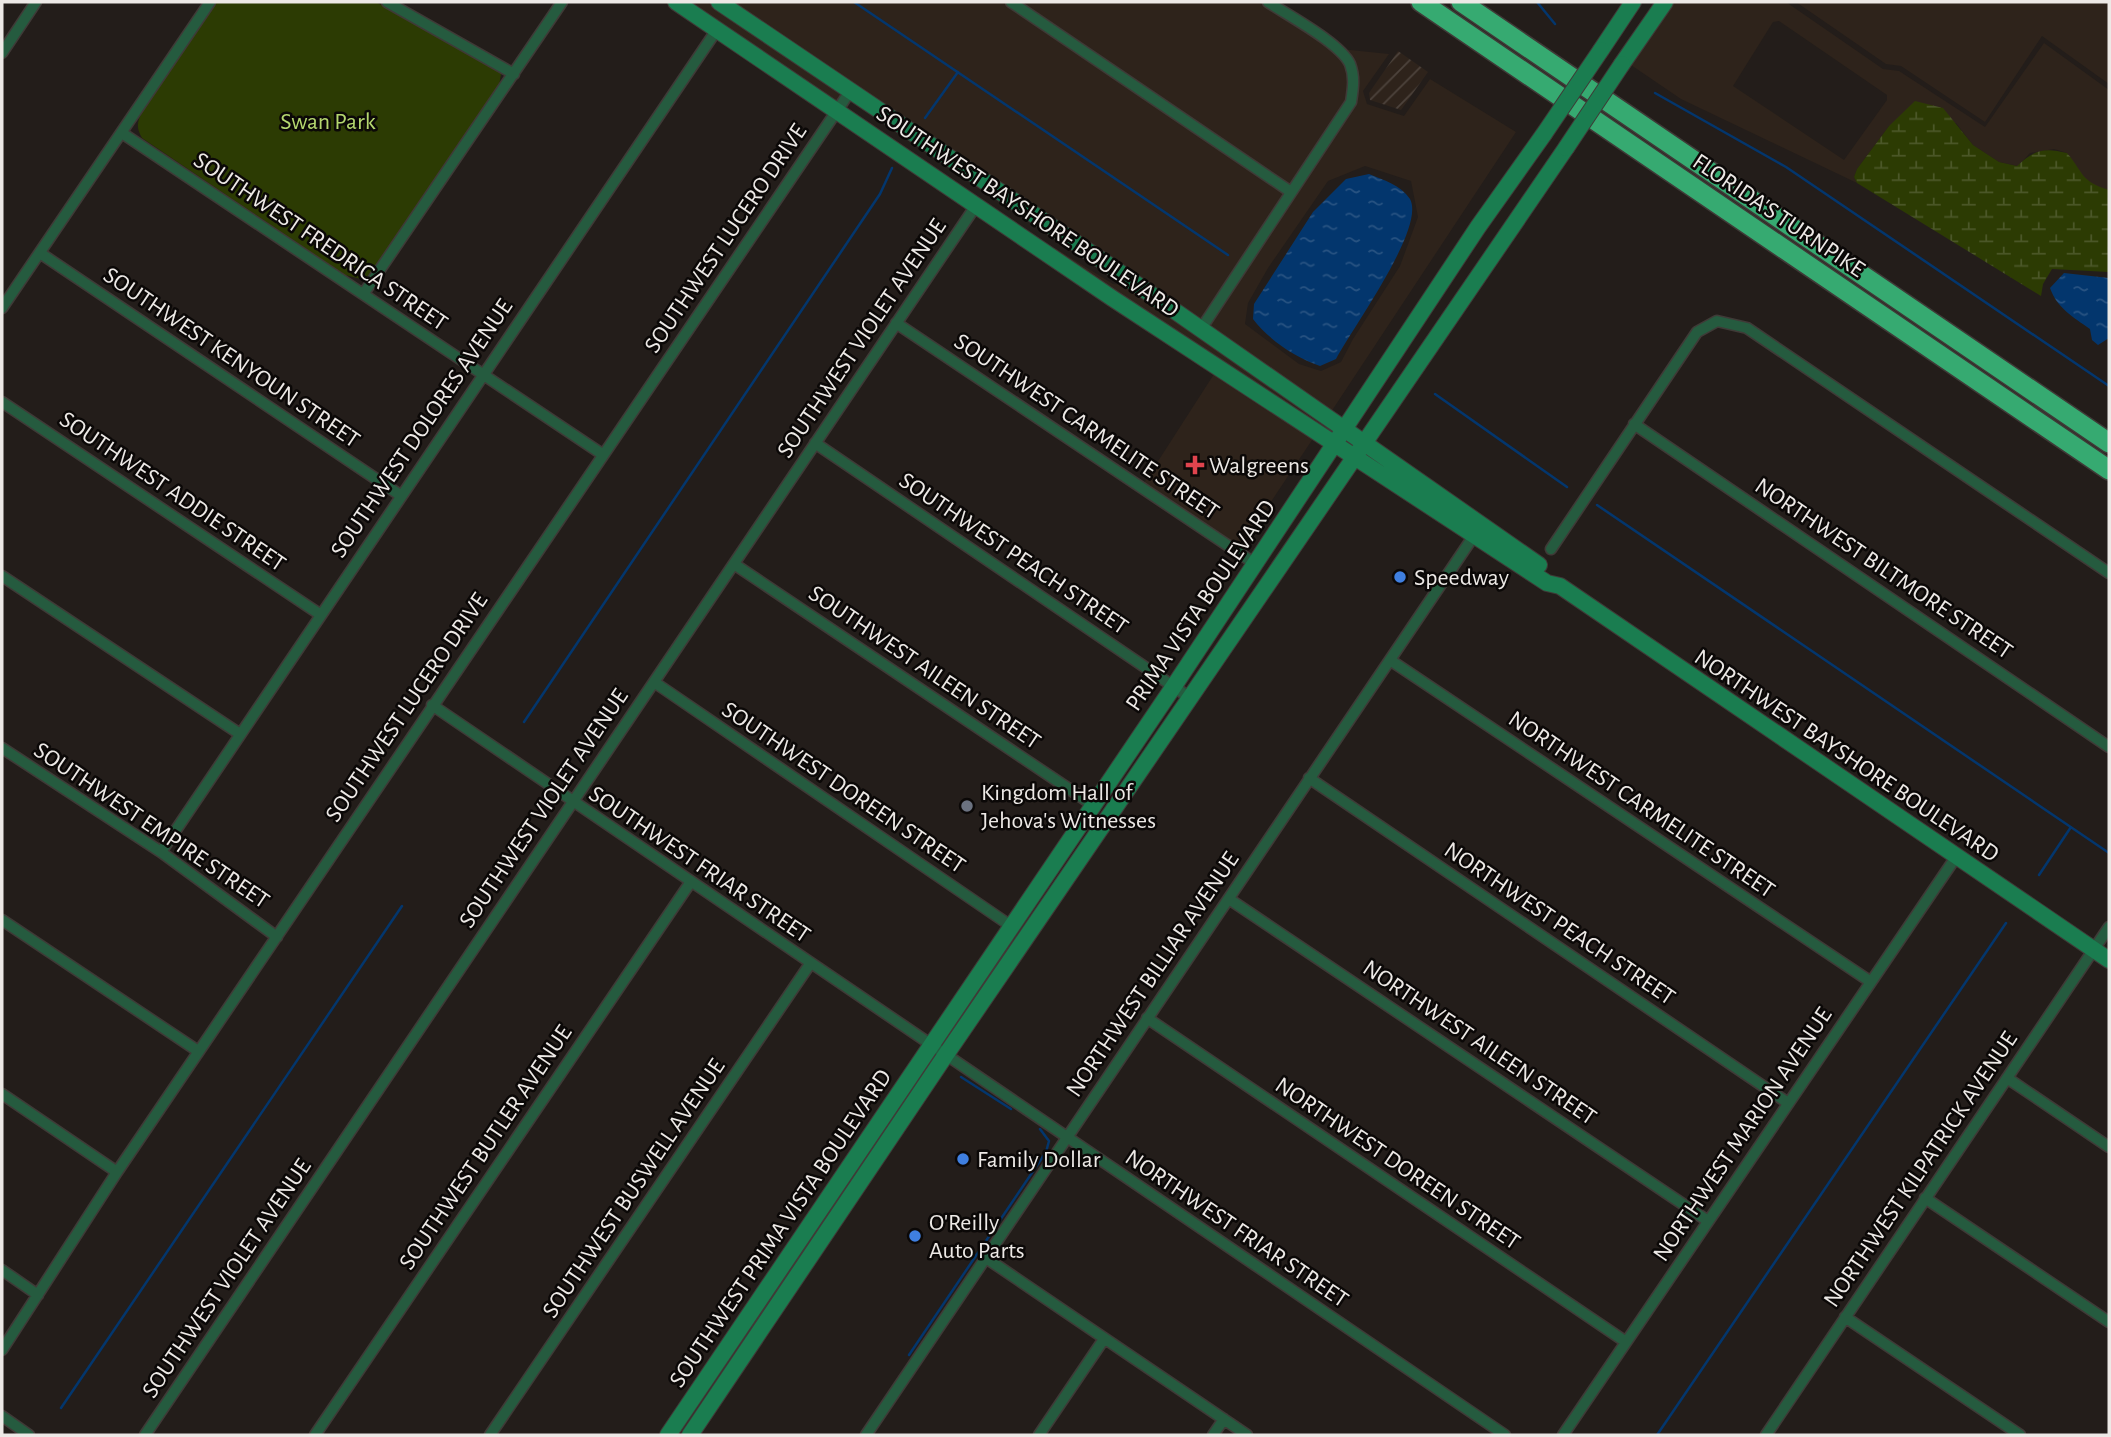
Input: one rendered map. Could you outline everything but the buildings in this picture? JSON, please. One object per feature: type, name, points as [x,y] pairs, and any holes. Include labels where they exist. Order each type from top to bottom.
[{"type":"highway","name":"FLORIDA'S TURNPIKE","points":[[1421,2],[2109,470]]},
{"type":"highway","name":"FLORIDA'S TURNPIKE","points":[[1461,2],[2109,443]]},
{"type":"main road","name":"SOUTHWEST BAYSHORE BOULEVARD","points":[[676,2],[838,109],[1040,250],[1355,459]]},
{"type":"main road","name":"SOUTHWEST BAYSHORE BOULEVARD","points":[[719,2],[1130,279],[1365,444]]},
{"type":"main road","name":"PRIMA VISTA BOULEVARD","points":[[930,1046],[1336,445],[1478,227],[1633,2]]},
{"type":"main road","name":"PRIMA VISTA BOULEVARD","points":[[945,1056],[1665,2]]},
{"type":"main road","points":[[955,191],[970,192],[1023,226],[1037,228],[1047,224]]},
{"type":"main road","points":[[1040,250],[1053,242],[1062,244],[1115,279],[1130,279]]},
{"type":"main road","name":"NORTHWEST BAYSHORE BOULEVARD","points":[[1365,444],[1554,575],[1560,586]]},
{"type":"main road","name":"NORTHWEST BAYSHORE BOULEVARD","points":[[1355,459],[1472,537],[1548,583],[1560,586],[2109,960]]},
{"type":"main road","name":"SOUTHWEST PRIMA VISTA BOULEVARD","points":[[668,1435],[930,1046]]},
{"type":"main road","name":"SOUTHWEST PRIMA VISTA BOULEVARD","points":[[690,1435],[945,1056]]},
{"type":"street","points":[[2,53],[36,2]]},
{"type":"street","points":[[2,308],[210,2]]},
{"type":"street","points":[[387,2],[514,74]]},
{"type":"street","points":[[364,293],[562,2]]},
{"type":"street","points":[[1011,2],[1291,192]]},
{"type":"street","points":[[1201,329],[1351,102],[1353,73],[1349,61],[1337,49],[1268,2]]},
{"type":"street","name":"SOUTHWEST DOLORES AVENUE","points":[[161,852],[718,28]]},
{"type":"street","name":"SOUTHWEST LUCERO DRIVE","points":[[2,1350],[198,1051],[851,90]]},
{"type":"street","name":"SOUTHWEST FREDRICA STREET","points":[[122,133],[602,454]]},
{"type":"street","name":"SOUTHWEST VIOLET AVENUE","points":[[145,1435],[977,204]]},
{"type":"street","name":"SOUTHWEST KENYOUN STREET","points":[[40,253],[400,495]]},
{"type":"street","points":[[1551,549],[1697,332],[1717,321],[1747,328],[2109,573]]},
{"type":"street","name":"SOUTHWEST CARMELITE STREET","points":[[896,323],[1254,563]]},
{"type":"street","name":"SOUTHWEST ADDIE STREET","points":[[2,401],[321,615]]},
{"type":"street","name":"NORTHWEST BILTMORE STREET","points":[[1634,424],[2109,747]]},
{"type":"street","name":"SOUTHWEST PEACH STREET","points":[[815,443],[1189,697]]},
{"type":"street","name":"NORTHWEST BILLIAR AVENUE","points":[[866,1435],[1472,537]]},
{"type":"street","name":"SOUTHWEST AILEEN STREET","points":[[734,564],[1093,805]]},
{"type":"street","points":[[2,576],[240,734]]},
{"type":"street","name":"NORTHWEST CARMELITE STREET","points":[[1391,660],[1871,982]]},
{"type":"street","name":"SOUTHWEST DOREEN STREET","points":[[654,682],[1011,926]]},
{"type":"street","name":"SOUTHWEST FRIAR STREET","points":[[432,705],[945,1056]]},
{"type":"street","name":"SOUTHWEST EMPIRE STREET","points":[[2,748],[161,852],[277,937]]},
{"type":"street","name":"NORTHWEST PEACH STREET","points":[[1309,779],[1788,1103]]},
{"type":"street","name":"NORTHWEST MARION AVENUE","points":[[1563,1435],[1956,857]]},
{"type":"street","name":"SOUTHWEST BUTLER AVENUE","points":[[314,1435],[690,883]]},
{"type":"street","name":"NORTHWEST AILEEN STREET","points":[[1228,899],[1708,1221]]},
{"type":"street","points":[[2,920],[198,1051]]},
{"type":"street","name":"NORTHWEST KILPATRICK AVENUE","points":[[1766,1435],[2109,927]]},
{"type":"street","name":"SOUTHWEST BUSWELL AVENUE","points":[[490,1435],[810,964]]},
{"type":"street","name":"NORTHWEST DOREEN STREET","points":[[1147,1018],[1626,1342]]},
{"type":"street","name":"NORTHWEST FRIAR STREET","points":[[945,1056],[1505,1435]]},
{"type":"street","points":[[2007,1078],[2109,1147]]},
{"type":"street","points":[[2,1094],[117,1172]]},
{"type":"street","points":[[1925,1198],[2109,1322]]},
{"type":"street","points":[[986,1258],[1247,1435]]},
{"type":"street","points":[[2,1270],[38,1295]]},
{"type":"street","points":[[1845,1317],[2020,1435]]},
{"type":"street","points":[[1039,1435],[1104,1339]]},
{"type":"street","points":[[2,1416],[29,1435]]},
{"type":"street","points":[[1213,1435],[1224,1419]]},
{"type":"shaded area","points":[[687,2],[709,2],[843,91],[836,102]]},
{"type":"shaded area","points":[[728,2],[1002,2],[1292,199],[1298,190],[1021,2],[1262,2],[1331,48],[1389,54],[1363,91],[1367,104],[1404,116],[1430,79],[1516,132],[1331,412]],"holes":[[[1365,166],[1411,181],[1418,217],[1400,266],[1341,362],[1321,371],[1299,364],[1245,324],[1248,303],[1268,268],[1328,181]]]},
{"type":"shaded area","points":[[1675,2],[1786,2],[1883,69],[1899,71],[1985,127],[2044,43],[2109,90],[2109,190],[2095,186],[2078,173],[2067,153],[2054,149],[2030,153],[2018,166],[1999,162],[1973,145],[1956,123],[1889,126],[1857,169],[1854,177],[1857,183],[1681,99],[1631,65]],"holes":[[[1779,21],[1887,95],[1887,100],[1844,160],[1733,86],[1773,22]]]},
{"type":"shaded area","points":[[1796,2],[2109,2],[2109,84],[2042,36],[1985,122],[1901,66],[1886,64]]},
{"type":"shaded area","points":[[1398,51],[1428,72],[1401,110],[1370,100],[1369,93]]},
{"type":"shaded area","points":[[1055,248],[1113,284],[1128,285],[1325,421],[1320,428],[1051,250]]},
{"type":"shaded area","points":[[1216,371],[1314,437],[1241,547],[1144,483]]},
{"type":"green space","name":"Swan Park","points":[[217,2],[376,2],[497,68],[501,74],[499,86],[370,275],[361,279],[345,275],[142,138],[138,125],[142,112]]},
{"type":"green space","points":[[1915,101],[1943,108],[1973,145],[1999,162],[2017,166],[2040,151],[2067,153],[2087,180],[2109,190],[2109,272],[2052,269],[2043,284],[2041,296],[1857,183],[1854,177],[1857,169],[1889,126]]},
{"type":"water","points":[[1369,174],[1406,194],[1410,199],[1412,213],[1398,255],[1385,279],[1336,359],[1320,366],[1292,353],[1267,334],[1253,319],[1254,304],[1313,212],[1346,179]]},
{"type":"water","points":[[2064,273],[2109,278],[2109,338],[2098,345],[2092,340],[2090,329],[2066,312],[2053,295],[2050,288]]},
{"type":"waterway","points":[[854,2],[1228,255]]},
{"type":"waterway","points":[[1537,2],[1555,24]]},
{"type":"waterway","points":[[925,118],[958,72]]},
{"type":"waterway","points":[[1655,93],[1786,167],[2109,386]]},
{"type":"waterway","points":[[524,722],[880,194],[892,168]]},
{"type":"waterway","points":[[1435,394],[1567,487]]},
{"type":"waterway","points":[[1597,505],[2109,853]]},
{"type":"waterway","points":[[2039,875],[2071,827]]},
{"type":"waterway","points":[[61,1408],[402,906]]},
{"type":"waterway","points":[[1657,1435],[2006,923]]},
{"type":"waterway","points":[[961,1077],[1011,1109]]},
{"type":"waterway","points":[[909,1355],[1046,1152],[1049,1141],[1040,1129]]},
{"type":"place","name":"Walgreens","points":[[1195,465]]},
{"type":"place","name":"Speedway","points":[[1400,577]]},
{"type":"place","name":"Kingdom Hall of Jehova's Witnesses","points":[[967,806]]},
{"type":"place","name":"Family Dollar","points":[[963,1159]]},
{"type":"place","name":"O'Reilly Auto Parts","points":[[915,1236]]}]
